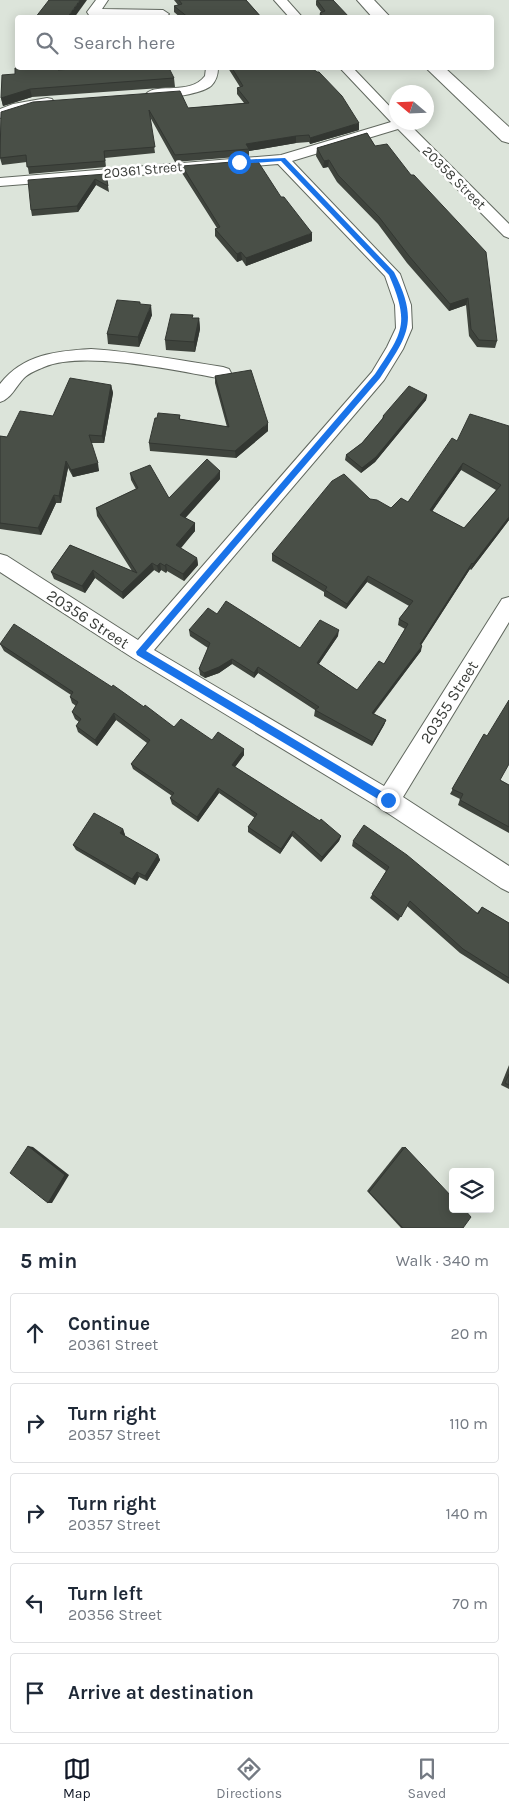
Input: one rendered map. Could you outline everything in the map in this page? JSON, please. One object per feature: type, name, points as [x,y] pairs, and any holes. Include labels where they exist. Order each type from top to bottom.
[{"type":"street","points":[[102,0],[93,12],[147,15]]},
{"type":"street","points":[[151,0],[164,15]]},
{"type":"street","points":[[280,0],[294,15]]},
{"type":"street","points":[[365,0],[380,15]]},
{"type":"street","points":[[144,95],[183,92],[200,86],[213,75],[212,70]]},
{"type":"street","name":"20358 Street","points":[[348,70],[389,112]]},
{"type":"street","points":[[437,70],[509,137]]},
{"type":"street","points":[[0,114],[32,103],[57,101]]},
{"type":"street","name":"20361 Street","points":[[0,182],[282,159],[389,125]]},
{"type":"street","name":"20358 Street","points":[[407,130],[509,233]]},
{"type":"street","points":[[140,652],[378,376],[401,340],[406,316],[401,296],[392,274],[282,159]]},
{"type":"street","points":[[0,396],[10,382],[23,370],[53,356],[75,354],[113,357],[223,373]]},
{"type":"street","name":"20356 Street","points":[[0,562],[140,652],[388,800],[509,880]]},
{"type":"street","name":"20355 Street","points":[[388,800],[509,604]]},
{"type":"building","points":[[49,0],[80,0],[69,15],[37,15]]},
{"type":"building","points":[[179,0],[246,0],[259,15],[185,15],[174,6],[182,4]]},
{"type":"building","points":[[317,0],[333,0],[347,15],[322,15],[320,13],[325,11]]},
{"type":"building","points":[[15,70],[170,70],[174,78],[30,89],[1,98],[2,75],[15,74]]},
{"type":"building","points":[[233,70],[314,70],[319,72],[342,96],[359,123],[310,138],[309,135],[296,136],[246,144],[249,149],[175,155],[149,110],[155,147],[104,151],[105,161],[27,167],[26,155],[0,158],[1,112],[33,102],[180,91],[188,108],[249,103],[237,88],[243,86]]},
{"type":"building","points":[[367,133],[375,146],[387,144],[411,175],[414,175],[486,252],[497,341],[479,340],[471,329],[468,298],[450,304],[379,217],[338,175],[329,160],[324,161],[317,148]]},
{"type":"building","points":[[257,160],[281,197],[284,197],[312,233],[246,258],[241,252],[237,254],[215,229],[220,227],[182,166]]},
{"type":"building","points":[[106,174],[108,186],[95,179],[77,206],[31,210],[28,180]]},
{"type":"building","points":[[117,300],[151,305],[138,337],[107,334]]},
{"type":"building","points":[[171,314],[193,315],[192,318],[199,318],[194,342],[165,340]]},
{"type":"building","points":[[251,370],[268,423],[235,451],[149,443],[158,413],[180,415],[179,419],[229,427],[215,376]]},
{"type":"building","points":[[70,378],[111,385],[102,436],[89,435],[98,463],[71,470],[66,461],[59,496],[54,495],[38,528],[0,523],[0,436],[7,437],[20,411],[53,416]]},
{"type":"building","points":[[409,386],[427,395],[376,457],[362,468],[346,455],[362,443]]},
{"type":"building","points":[[470,414],[509,426],[509,517],[472,563],[420,644],[422,646],[372,713],[386,720],[373,742],[315,710],[319,707],[258,667],[254,673],[232,659],[204,673],[199,669],[210,643],[189,630],[208,608],[217,614],[226,601],[300,648],[320,620],[339,630],[317,663],[357,690],[379,661],[384,664],[408,624],[399,619],[413,601],[368,576],[347,604],[325,590],[327,587],[272,554],[332,481],[344,474],[370,499],[377,500],[391,508],[401,498],[408,502],[452,438],[457,441]],"holes":[[[463,463],[501,485],[464,528],[430,510]]]},
{"type":"building","points":[[207,459],[220,471],[180,515],[195,523],[176,545],[197,558],[183,574],[166,564],[165,566],[160,563],[157,566],[152,563],[122,592],[93,570],[82,586],[51,572],[70,545],[137,573],[96,508],[138,488],[130,473],[150,465],[169,498]]},
{"type":"building","points":[[14,624],[112,687],[113,685],[144,707],[145,705],[174,727],[181,719],[212,740],[218,732],[244,749],[232,765],[320,821],[321,819],[341,836],[322,857],[293,831],[281,849],[248,827],[257,814],[218,788],[197,817],[170,798],[174,793],[131,764],[150,740],[114,713],[95,740],[76,726],[81,719],[72,712],[78,702],[70,697],[73,692],[0,644]]},
{"type":"building","points":[[509,700],[509,764],[500,780],[509,785],[509,827],[460,800],[463,794],[452,789],[484,734],[487,736]]},
{"type":"building","points":[[94,813],[123,829],[120,833],[158,855],[145,876],[137,872],[132,879],[73,845]]},
{"type":"building","points":[[364,825],[407,855],[478,914],[482,907],[509,923],[509,978],[463,949],[410,901],[401,917],[372,894],[389,867],[353,841]]},
{"type":"building","points":[[509,1074],[509,1085],[505,1083]]},
{"type":"building","points":[[28,1146],[65,1175],[48,1203],[10,1173]]},
{"type":"building","points":[[405,1147],[449,1194],[449,1213],[468,1213],[471,1217],[463,1228],[403,1228],[369,1192]]},
{"type":"route","points":[[239,162],[282,159],[392,274],[401,296],[406,316],[401,340],[378,376],[140,652],[388,800]]}]
